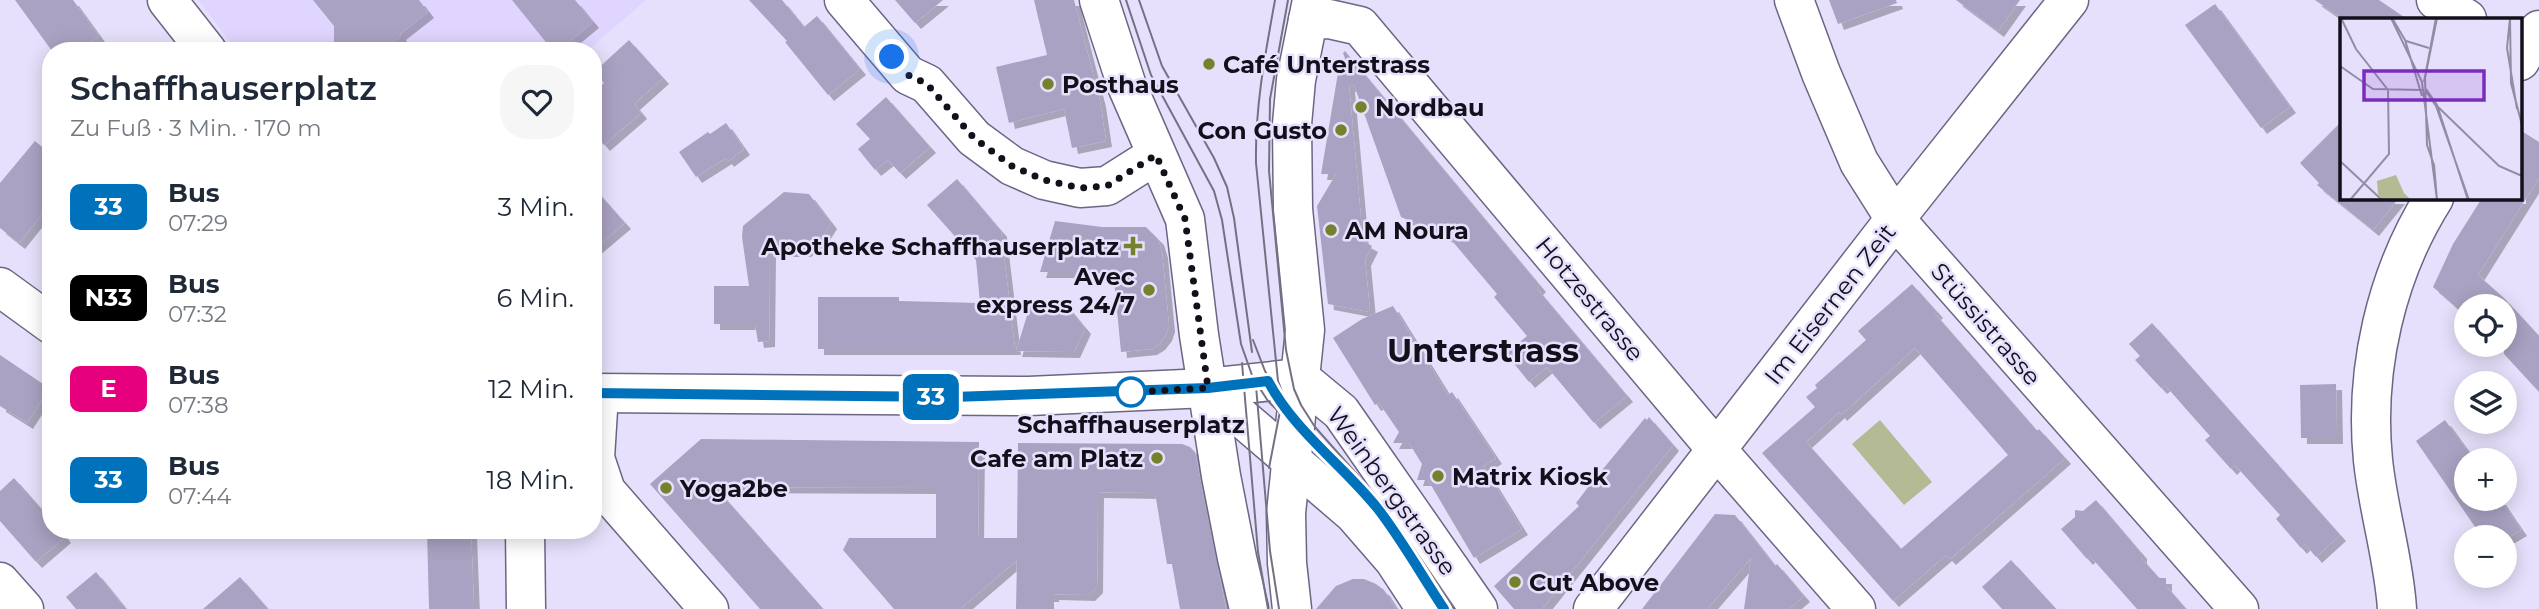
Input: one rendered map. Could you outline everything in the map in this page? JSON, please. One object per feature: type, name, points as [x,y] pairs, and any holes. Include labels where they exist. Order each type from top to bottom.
[{"type":"street","points":[[167,0],[200,42]]},
{"type":"street","points":[[844,0],[908,75],[927,84],[974,138],[1012,166],[1044,180],[1080,188],[1107,186],[1156,155]]},
{"type":"street","points":[[1098,0],[1127,86],[1185,219],[1221,476],[1249,609]]},
{"type":"street","name":"Stüssistrasse","points":[[1794,0],[1821,73],[1859,162],[1895,219],[2239,609]]},
{"type":"street","name":"Im Eisernen Zeit","points":[[1593,609],[1895,219],[2069,0]]},
{"type":"street","points":[[2436,0],[2465,18]]},
{"type":"street","points":[[1292,609],[1286,517],[1305,330],[1293,209],[1292,124],[1296,80],[1310,10]]},
{"type":"street","name":"Hotzestrasse","points":[[1310,10],[1329,19],[1360,26],[1717,450],[1856,609]]},
{"type":"street","points":[[2397,609],[2373,461],[2373,382],[2395,274],[2433,200]]},
{"type":"street","points":[[0,287],[42,317]]},
{"type":"street","points":[[602,393],[953,397],[1208,388],[1300,378]]},
{"type":"street","name":"Weinbergstrasse","points":[[1300,378],[1341,412],[1478,609]]},
{"type":"street","name":"Weinbergstrasse","points":[[1208,388],[1354,514],[1394,560],[1426,609]]},
{"type":"street","points":[[602,479],[606,491],[709,609]]},
{"type":"street","points":[[525,545],[526,609]]},
{"type":"street","points":[[0,582],[24,609]]},
{"type":"shaded area","points":[[198,0],[646,0],[597,42],[230,42]]},
{"type":"green space","points":[[1880,420],[1932,482],[1904,505],[1852,444]]},
{"type":"building","points":[[15,0],[73,0],[99,36],[91,42],[45,42]]},
{"type":"building","points":[[313,0],[419,0],[428,12],[394,42],[334,42],[334,26]]},
{"type":"building","points":[[512,0],[575,0],[593,22],[569,42],[546,42]]},
{"type":"building","points":[[749,0],[782,0],[804,27],[817,16],[860,69],[828,95],[785,42],[787,41]]},
{"type":"building","points":[[895,0],[943,0],[915,23]]},
{"type":"building","name":"Posthaus","points":[[1034,0],[1074,0],[1100,101],[1106,141],[1072,148],[1064,109],[1009,123],[996,67],[1047,55]]},
{"type":"building","points":[[1829,0],[1896,0],[1897,3],[1838,24]]},
{"type":"building","points":[[1956,0],[2020,0],[1998,31]]},
{"type":"building","points":[[2315,0],[2379,0],[2406,18],[2341,18]]},
{"type":"building","points":[[2215,4],[2290,107],[2261,128],[2185,25]]},
{"type":"building","points":[[629,40],[663,78],[634,104],[641,113],[604,145],[602,143],[602,65]]},
{"type":"building","points":[[1345,51],[1540,286],[1537,289],[1627,396],[1594,423],[1547,367],[1529,382],[1506,354],[1527,336],[1494,297],[1497,294],[1453,242],[1455,240],[1401,217],[1354,85],[1349,86],[1363,241],[1372,246],[1365,260],[1370,312],[1328,304],[1317,206],[1336,174],[1321,174],[1340,61],[1346,61],[1343,53]]},
{"type":"building","points":[[886,97],[930,147],[900,173],[888,160],[875,170],[858,149],[870,139],[856,124]]},
{"type":"building","points":[[726,123],[744,149],[728,161],[726,158],[696,177],[679,152]]},
{"type":"building","points":[[2340,123],[2340,200],[2397,200],[2373,230],[2317,185],[2319,183],[2300,163]]},
{"type":"building","points":[[2522,131],[2539,142],[2539,178],[2478,275],[2499,294],[2454,294],[2454,305],[2433,287],[2453,244],[2481,200],[2522,200]]},
{"type":"building","points":[[35,141],[42,147],[42,214],[19,243],[0,228],[0,183]]},
{"type":"building","points":[[957,179],[1001,231],[1015,349],[818,349],[818,297],[899,297],[899,301],[980,303],[976,260],[927,205]]},
{"type":"building","points":[[784,192],[809,194],[831,223],[823,236],[805,251],[770,251],[769,341],[758,342],[755,324],[714,324],[714,286],[749,286],[743,226]]},
{"type":"building","points":[[602,197],[625,223],[602,242]]},
{"type":"building","points":[[1055,221],[1102,227],[1146,227],[1158,239],[1162,252],[1169,326],[1159,344],[1151,349],[1121,352],[1113,269],[1112,272],[1040,272]]},
{"type":"building","points":[[1912,284],[2037,431],[2039,429],[2065,458],[1950,559],[1946,555],[1893,601],[1762,453],[1815,407],[1806,397],[1817,388],[1815,385],[1866,340],[1858,331]],"holes":[[[1915,348],[2008,455],[1901,549],[1806,442],[1839,412],[1841,415]]]},
{"type":"building","points":[[1030,306],[1067,306],[1085,328],[1074,352],[1016,351]]},
{"type":"building","points":[[1393,306],[1448,395],[1452,392],[1496,458],[1483,466],[1522,529],[1474,558],[1428,480],[1417,480],[1422,464],[1409,443],[1393,443],[1399,432],[1379,403],[1375,405],[1333,338],[1362,319]]},
{"type":"building","points":[[2517,312],[2539,336],[2539,392],[2507,357],[2517,357]]},
{"type":"building","points":[[2152,323],[2340,535],[2316,557],[2305,544],[2301,548],[2276,519],[2280,515],[2235,465],[2231,469],[2205,440],[2210,436],[2165,385],[2161,388],[2135,360],[2140,356],[2129,344]]},
{"type":"building","points":[[0,355],[42,383],[42,399],[27,423],[0,406]]},
{"type":"building","points":[[2336,384],[2337,438],[2301,438],[2300,385]]},
{"type":"building","points":[[1649,417],[1673,445],[1542,609],[1514,609],[1494,586],[1579,506],[1576,503],[1589,486],[1645,418],[1647,420]]},
{"type":"building","points":[[2445,420],[2465,448],[2454,448],[2454,496],[2416,441]]},
{"type":"building","points":[[701,439],[979,442],[978,538],[1017,538],[1018,443],[1182,444],[1195,452],[1226,609],[1180,609],[1172,564],[1167,564],[1155,493],[1098,492],[1097,587],[1089,595],[1053,594],[1048,596],[1048,609],[1016,609],[1017,560],[960,609],[894,609],[843,550],[849,538],[936,538],[936,488],[715,487],[823,609],[760,609],[650,484]]},
{"type":"building","points":[[14,478],[42,510],[42,539],[63,539],[36,562],[0,521],[0,491]]},
{"type":"building","points":[[2096,500],[2141,553],[2141,558],[2159,578],[2166,578],[2166,586],[2186,609],[2137,609],[2090,556],[2087,559],[2061,529],[2075,517],[2075,510],[2083,511]]},
{"type":"building","points":[[2464,511],[2508,511],[2521,530],[2517,532],[2517,525],[2474,525]]},
{"type":"building","points":[[1715,514],[1735,515],[1775,566],[1777,564],[1804,596],[1789,609],[1744,609],[1751,558],[1707,609],[1642,609]]},
{"type":"building","points":[[427,539],[471,539],[474,609],[429,609]]},
{"type":"building","points":[[2011,560],[2056,609],[2002,609],[1982,587]]},
{"type":"building","points":[[96,572],[126,609],[76,609],[66,597]]},
{"type":"building","points":[[240,577],[268,609],[203,609]]},
{"type":"building","points":[[1353,579],[1364,579],[1376,584],[1384,590],[1396,609],[1316,609],[1336,586]]},
{"type":"tram line","points":[[1126,0],[1151,75],[1214,191],[1222,220],[1241,344],[1253,378],[1268,401],[1375,512],[1442,609]]},
{"type":"tram line","points":[[1139,0],[1162,66],[1214,158],[1227,187],[1234,218],[1252,352]]},
{"type":"tram line","points":[[1275,0],[1259,101],[1256,163],[1278,381],[1294,421]]},
{"type":"tram line","points":[[1288,0],[1270,99],[1269,171],[1286,350],[1294,389],[1315,427],[1384,505],[1455,609]]},
{"type":"tram line","points":[[1253,340],[1265,371],[1277,390]]},
{"type":"tram line","points":[[1242,363],[1258,552],[1268,609]]},
{"type":"tram line","points":[[1256,386],[1270,551],[1279,609]]},
{"type":"tram line","points":[[1269,468],[1281,406]]},
{"type":"bus line","name":"33","points":[[602,393],[1029,396],[1208,388],[1268,381],[1296,424],[1378,509],[1444,609]]},
{"type":"place","name":"Café Unterstrass","points":[[1209,64]]},
{"type":"place","name":"Posthaus","points":[[1048,84]]},
{"type":"place","name":"Nordbau","points":[[1361,107]]},
{"type":"place","name":"Con Gusto","points":[[1341,130]]},
{"type":"place","name":"AM Noura","points":[[1331,230]]},
{"type":"place","name":"Apotheke Schaffhauserplatz","points":[[1133,246]]},
{"type":"place","name":"Avec express 24/7","points":[[1149,290]]},
{"type":"place","name":"Schaffhauserplatz","points":[[1131,392]]},
{"type":"place","name":"Cafe am Platz","points":[[1157,458]]},
{"type":"place","name":"Matrix Kiosk","points":[[1438,476]]},
{"type":"place","name":"Yoga2be","points":[[666,488]]},
{"type":"place","name":"Cut Above","points":[[1515,582]]},
{"type":"district","name":"Unterstrass","points":[[1483,350]]},
{"type":"route","points":[[892,57],[908,75],[927,84],[974,138],[1012,166],[1044,180],[1080,188],[1107,186],[1156,155],[1185,219],[1208,388],[1131,392]]}]
